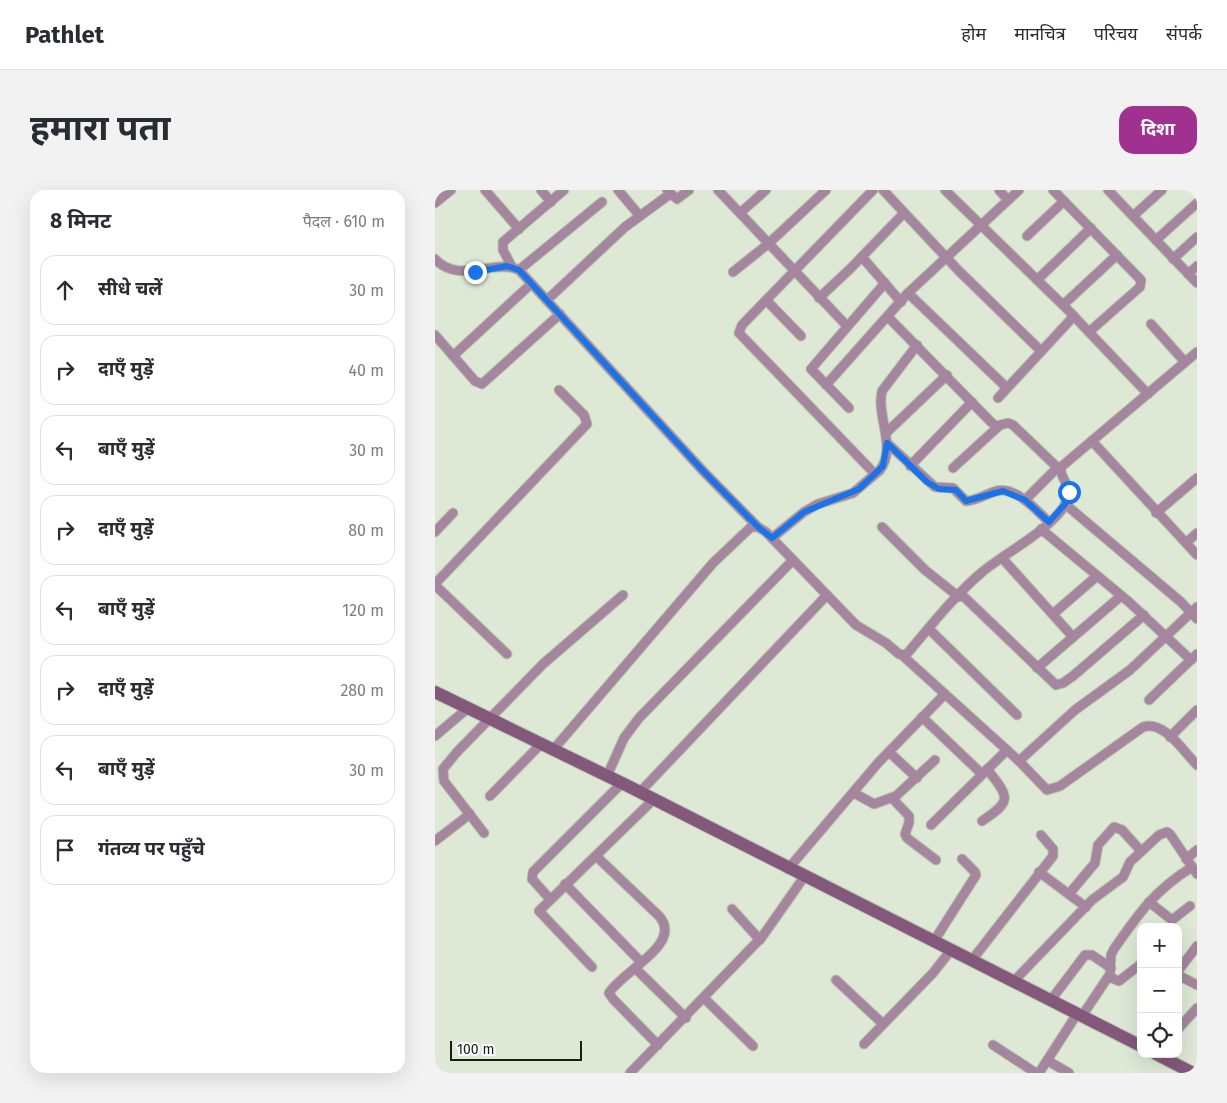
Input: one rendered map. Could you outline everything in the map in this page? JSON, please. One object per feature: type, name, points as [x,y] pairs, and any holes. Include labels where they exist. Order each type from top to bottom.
[{"type":"street","points":[[435,203],[451,190]]},
{"type":"street","points":[[485,190],[519,229]]},
{"type":"street","points":[[541,190],[551,202]]},
{"type":"street","points":[[564,190],[503,242],[501,246],[516,269],[560,314],[704,472],[758,527],[772,538],[856,625],[903,656],[1019,761],[1047,790],[1050,791],[1060,786],[1143,727],[1156,726],[1170,737],[1197,765]]},
{"type":"street","points":[[618,190],[640,216]]},
{"type":"street","points":[[547,300],[625,227],[668,192],[677,198],[689,190]]},
{"type":"street","points":[[718,190],[847,326]]},
{"type":"street","points":[[740,214],[766,190]]},
{"type":"street","points":[[733,272],[768,244],[826,190]]},
{"type":"street","points":[[873,190],[766,300],[743,325],[739,333],[875,474]]},
{"type":"street","points":[[883,190],[946,258],[1041,352]]},
{"type":"street","points":[[945,190],[1074,316],[1148,394]]},
{"type":"street","points":[[999,190],[1008,200]]},
{"type":"street","points":[[825,385],[908,293],[1019,190]]},
{"type":"street","points":[[1053,190],[1141,280],[1141,286],[1089,332]]},
{"type":"street","points":[[1108,190],[1197,283]]},
{"type":"street","points":[[1133,216],[1162,190]]},
{"type":"street","points":[[1027,236],[1064,201]]},
{"type":"street","points":[[516,269],[602,202]]},
{"type":"street","points":[[1156,240],[1197,203]]},
{"type":"street","points":[[819,298],[904,213]]},
{"type":"street","points":[[1037,280],[1091,228]]},
{"type":"street","points":[[1173,258],[1197,237]]},
{"type":"street","points":[[1063,305],[1117,255]]},
{"type":"street","points":[[862,257],[901,302]]},
{"type":"street","points":[[435,259],[442,265],[467,271],[481,271],[503,266],[516,269]]},
{"type":"street","points":[[1188,274],[1197,266]]},
{"type":"street","points":[[849,408],[811,369],[885,283]]},
{"type":"street","points":[[453,356],[531,284]]},
{"type":"street","points":[[908,293],[1007,388]]},
{"type":"street","points":[[766,300],[801,336]]},
{"type":"street","points":[[435,335],[475,381],[481,384],[560,314]]},
{"type":"street","points":[[997,398],[1074,316]]},
{"type":"street","points":[[888,317],[947,375],[991,422],[999,426]]},
{"type":"street","points":[[1151,324],[1185,362]]},
{"type":"street","points":[[772,538],[804,512],[818,504],[853,493],[883,466],[886,438],[882,391],[917,345]]},
{"type":"street","points":[[1025,500],[1063,464],[1197,352]]},
{"type":"street","points":[[886,438],[947,375]]},
{"type":"street","points":[[507,654],[435,584],[587,424],[584,415],[559,390]]},
{"type":"street","points":[[910,466],[972,402]]},
{"type":"street","points":[[903,656],[982,572],[1049,522],[1065,504],[1069,492],[1059,469],[1013,425],[1008,423],[999,426],[953,468]]},
{"type":"street","points":[[886,438],[910,466],[935,487],[953,488],[966,501],[999,491],[1010,492],[1025,500],[1049,522]]},
{"type":"street","points":[[1092,441],[1156,513],[1197,555]]},
{"type":"street","points":[[1156,513],[1197,478]]},
{"type":"street","points":[[1019,761],[1075,710],[1130,670],[1195,613],[1065,504]]},
{"type":"street","points":[[435,532],[453,513]]},
{"type":"street","points":[[491,796],[547,747],[713,562],[747,529],[758,527]]},
{"type":"street","points":[[881,527],[925,570],[960,595],[1053,683],[1063,683],[1145,615]]},
{"type":"street","points":[[1041,529],[1194,657],[1149,700]]},
{"type":"street","points":[[1186,543],[1197,533]]},
{"type":"street","points":[[1002,558],[1073,637]]},
{"type":"street","points":[[607,776],[624,738],[639,718],[793,560]]},
{"type":"street","points":[[1053,614],[1097,576]]},
{"type":"street","points":[[484,833],[444,781],[442,773],[457,752],[543,664],[623,595]]},
{"type":"street","points":[[640,792],[827,595]]},
{"type":"street","points":[[1037,668],[1121,596]]},
{"type":"street","points":[[929,629],[1017,715]]},
{"type":"street","points":[[435,692],[623,783],[788,869],[1137,1044]]},
{"type":"street","points":[[788,869],[889,752],[945,694]]},
{"type":"street","points":[[435,736],[468,708]]},
{"type":"street","points":[[1170,737],[1197,710]]},
{"type":"street","points":[[922,718],[985,771],[1004,794],[1005,801],[1000,809],[981,821]]},
{"type":"street","points":[[931,825],[1007,750]]},
{"type":"street","points":[[889,752],[917,778]]},
{"type":"street","points":[[854,793],[874,804],[892,798],[917,778],[935,760]]},
{"type":"street","points":[[550,898],[532,879],[533,872],[623,783]]},
{"type":"street","points":[[892,798],[909,816],[909,823],[905,834],[907,838],[936,860]]},
{"type":"street","points":[[592,967],[539,911],[550,898],[653,799]]},
{"type":"street","points":[[435,841],[470,814]]},
{"type":"street","points":[[1069,894],[1095,863],[1099,842],[1114,827],[1122,830],[1141,851]]},
{"type":"street","points":[[993,1045],[1037,1073],[1048,1061],[1110,972],[1114,949],[1149,902],[1171,881],[1194,871],[1167,832],[1159,835],[1141,851],[1127,866],[1119,881],[1086,907],[1014,981]]},
{"type":"street","points":[[972,960],[1054,852],[1041,835]]},
{"type":"street","points":[[1186,859],[1197,850]]},
{"type":"street","points":[[595,856],[664,922],[666,933],[663,940],[609,992],[610,996],[658,1045]]},
{"type":"street","points":[[934,941],[976,875],[961,859]]},
{"type":"street","points":[[1039,872],[1086,907]]},
{"type":"street","points":[[630,1073],[705,999],[760,940],[804,877]]},
{"type":"street","points":[[565,884],[686,1018]]},
{"type":"street","points":[[1149,902],[1173,920],[1190,906]]},
{"type":"street","points":[[732,909],[760,940]]},
{"type":"street","points":[[1180,968],[1197,946]]},
{"type":"street","points":[[864,1044],[882,1023],[933,973],[951,950]]},
{"type":"street","points":[[1051,1000],[1085,955],[1092,955],[1119,981],[1137,967]]},
{"type":"street","points":[[1182,977],[1197,985]]},
{"type":"street","points":[[836,980],[882,1023]]},
{"type":"street","points":[[705,999],[753,1046]]},
{"type":"street","points":[[1182,1025],[1197,1008]]},
{"type":"street","points":[[1165,1058],[1193,1073]]},
{"type":"street","points":[[1048,1061],[1069,1073]]},
{"type":"route","points":[[475,272],[503,266],[519,270],[704,472],[758,527],[772,538],[797,517],[818,504],[846,496],[859,489],[883,466],[887,443],[927,482],[939,489],[953,488],[966,501],[999,491],[1010,492],[1025,500],[1049,522],[1069,498],[1069,492]]}]
